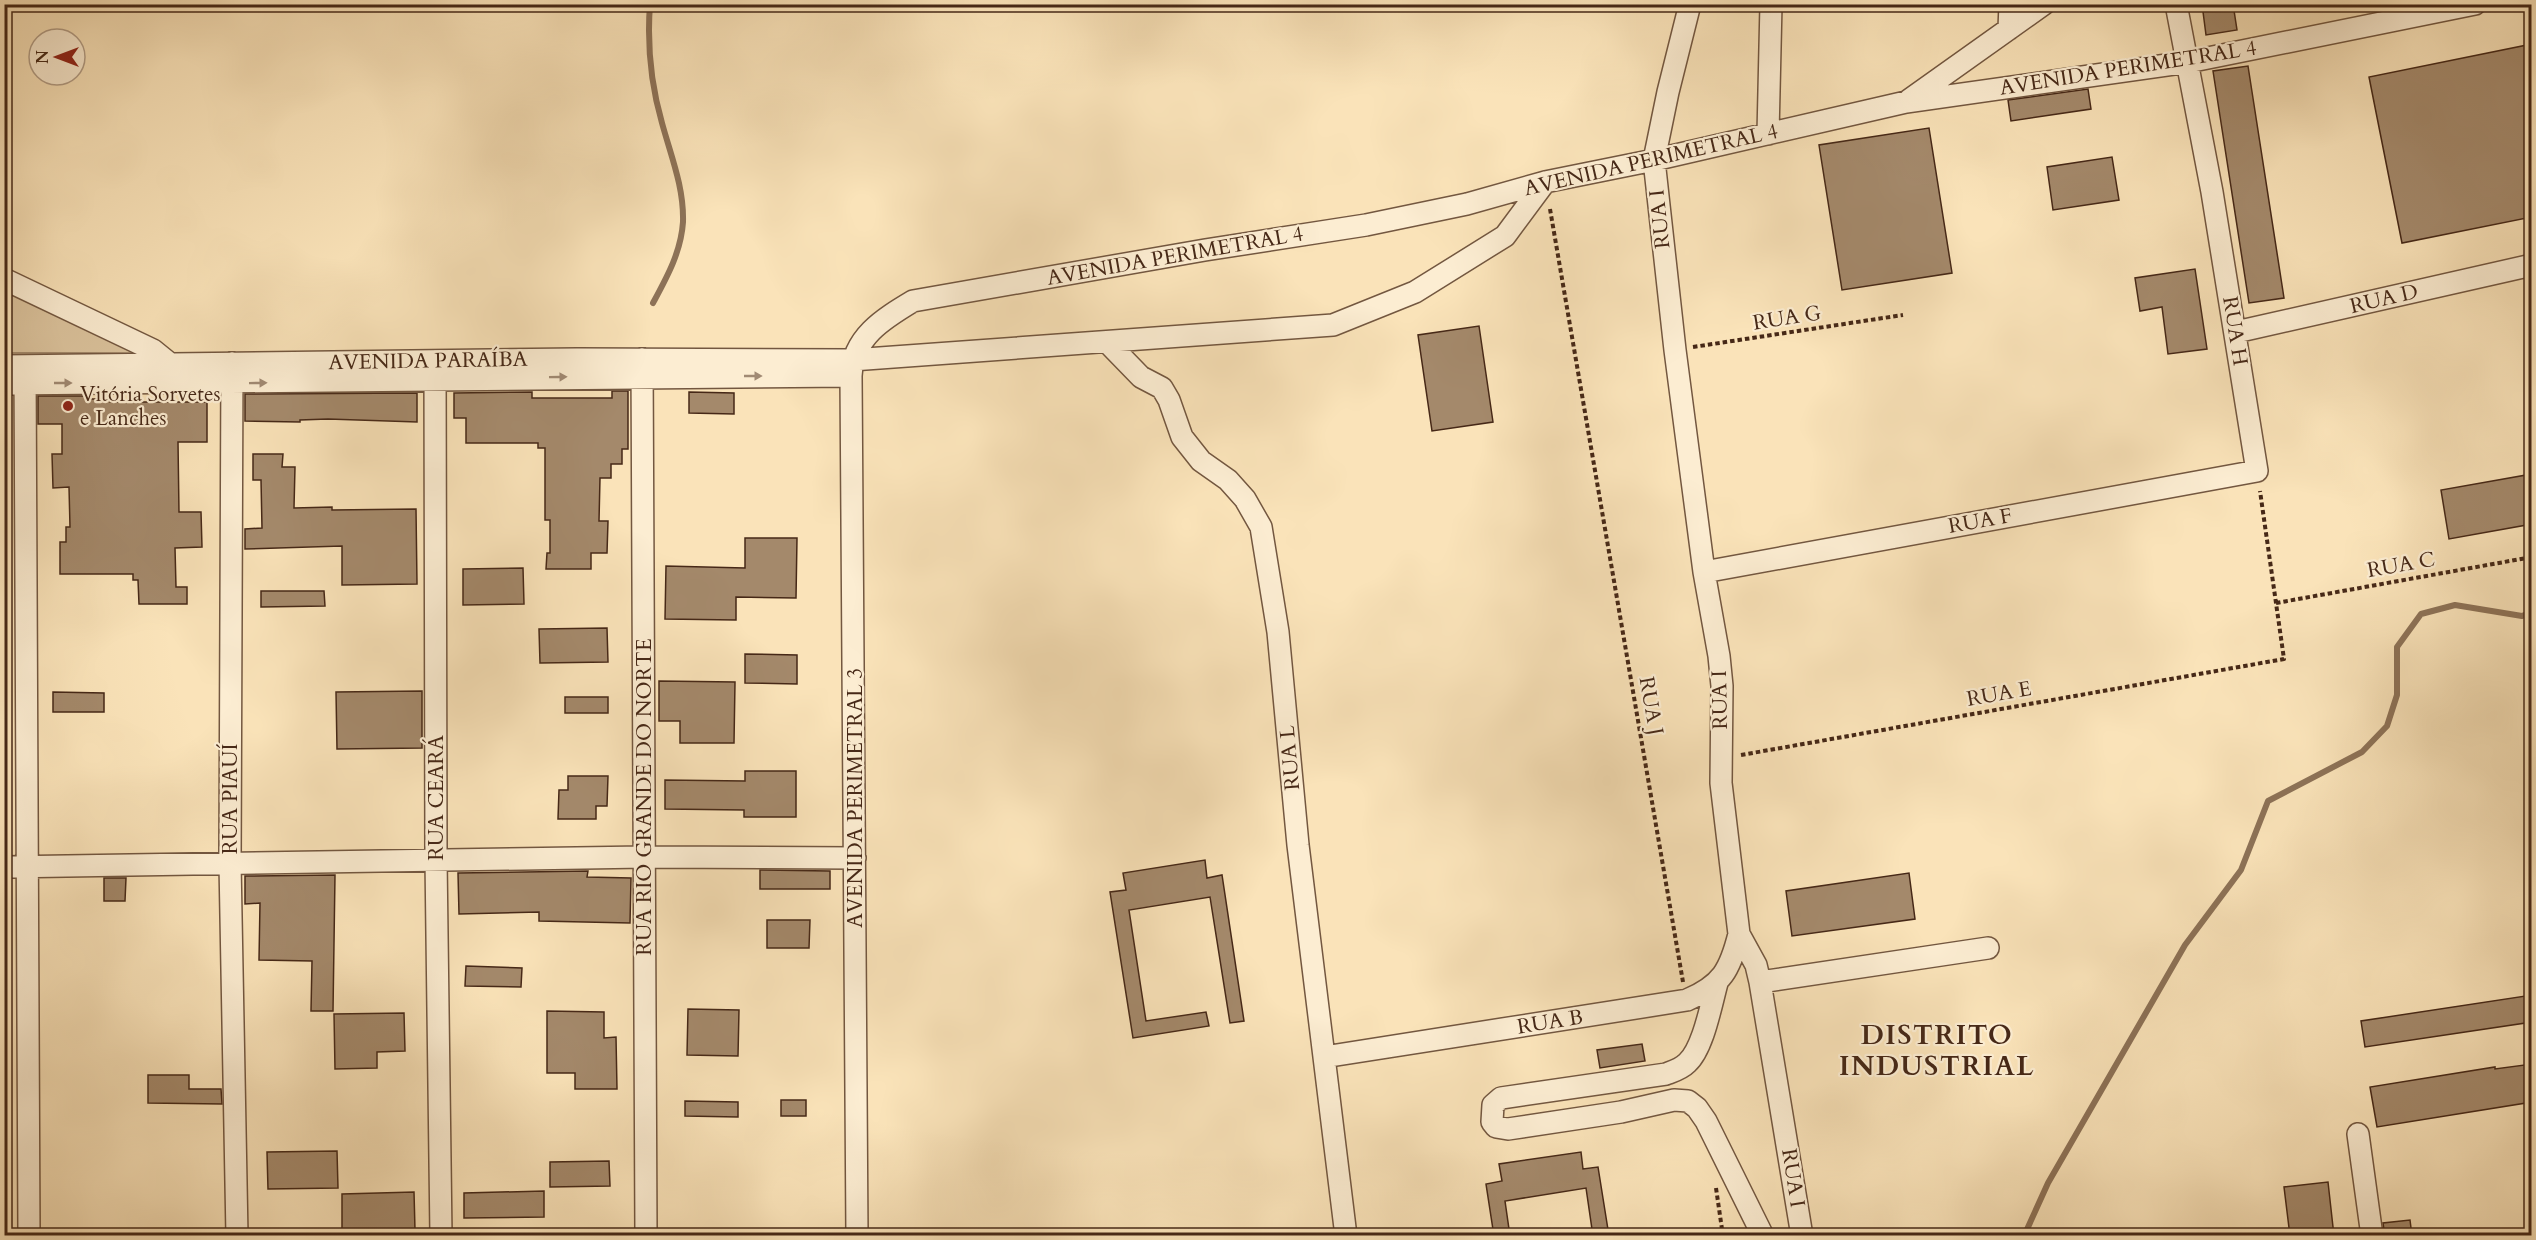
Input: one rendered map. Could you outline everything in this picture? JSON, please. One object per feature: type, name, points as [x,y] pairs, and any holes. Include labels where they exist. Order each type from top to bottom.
[{"type":"street","name":"RUA I","points":[[1690,4],[1653,160],[1704,572],[1722,686],[1720,759],[1739,934],[1756,965],[1760,982],[1802,1236]]},
{"type":"street","points":[[1768,134],[1771,4]]},
{"type":"street","points":[[2009,29],[2010,4]]},
{"type":"street","points":[[1906,102],[2044,4]]},
{"type":"street","name":"RUA H","points":[[2176,4],[2236,332],[2257,471]]},
{"type":"street","name":"AVENIDA PERIMETRAL 4","points":[[852,368],[873,328],[913,301],[1205,250],[1366,225],[1467,204],[1545,182],[1653,160],[1906,102],[2188,62],[2475,4]]},
{"type":"street","name":"AVENIDA PARAÍBA","points":[[15,375],[643,367],[852,368],[1107,342],[1333,325],[1415,292],[1505,236],[1545,182]]},
{"type":"street","name":"RUA D","points":[[2236,332],[2532,266]]},
{"type":"street","points":[[4,279],[153,350],[169,363]]},
{"type":"street","name":"RUA L","points":[[1107,342],[1141,376],[1162,388],[1169,400],[1182,437],[1201,461],[1228,480],[1245,499],[1261,527],[1278,632],[1298,845],[1346,1236]]},
{"type":"street","name":"AVENIDA PARAÍBA","points":[[15,375],[169,363],[232,373]]},
{"type":"street","name":"RUA RIO GRANDE DO NORTE","points":[[643,367],[646,1236]]},
{"type":"street","name":"AVENIDA PERIMETRAL 3","points":[[852,368],[857,1236]]},
{"type":"street","name":"RUA CEARÁ","points":[[435,370],[436,859],[441,1236]]},
{"type":"street","name":"RUA PIAUÍ","points":[[232,373],[230,863],[237,1236]]},
{"type":"street","points":[[15,375],[27,867],[29,1236]]},
{"type":"street","name":"RUA F","points":[[1704,572],[2257,471]]},
{"type":"street","points":[[4,867],[644,856],[855,858]]},
{"type":"street","points":[[1739,934],[1727,971],[1717,983],[1696,1052],[1679,1069],[1666,1074],[1501,1098],[1493,1105],[1492,1122],[1496,1127],[1508,1129],[1621,1112],[1674,1100],[1688,1101],[1697,1108],[1706,1121],[1763,1236]]},
{"type":"street","points":[[1760,982],[1988,948]]},
{"type":"street","name":"RUA B","points":[[1324,1057],[1686,1000],[1717,983]]},
{"type":"street","points":[[2358,1134],[2372,1236]]},
{"type":"path","name":"RUA J","points":[[1545,182],[1686,1000]]},
{"type":"path","name":"RUA G","points":[[1675,350],[1903,315]]},
{"type":"path","points":[[2257,471],[2276,603]]},
{"type":"path","name":"RUA C","points":[[2276,603],[2532,557]]},
{"type":"path","name":"RUA E","points":[[1720,759],[2284,659],[2276,603]]},
{"type":"path","points":[[1714,1178],[1723,1236]]},
{"type":"shaded area","points":[[5,288],[140,353],[5,353]]},
{"type":"building","points":[[2202,4],[2233,4],[2237,30],[2206,35]]},
{"type":"building","points":[[2532,44],[2532,217],[2402,243],[2369,77]]},
{"type":"building","points":[[2248,66],[2284,298],[2249,303],[2213,71]]},
{"type":"building","points":[[2088,89],[2091,109],[2011,121],[2008,100]]},
{"type":"building","points":[[1929,128],[1952,273],[1842,290],[1819,145]]},
{"type":"building","points":[[2112,157],[2119,200],[2053,210],[2047,167]]},
{"type":"building","points":[[2195,269],[2207,349],[2168,354],[2162,307],[2140,311],[2135,278]]},
{"type":"building","points":[[1479,326],[1493,422],[1432,431],[1418,335]]},
{"type":"building","points":[[612,391],[628,391],[628,449],[622,449],[622,464],[611,464],[611,478],[600,478],[599,521],[608,521],[607,553],[591,553],[591,569],[546,569],[547,553],[550,553],[550,520],[545,520],[545,448],[538,448],[538,443],[466,443],[466,418],[454,418],[454,393],[532,392],[532,398],[612,398]]},
{"type":"building","points":[[689,392],[734,393],[734,414],[689,413]]},
{"type":"building","points":[[417,393],[417,422],[328,419],[300,420],[300,422],[245,421],[245,394]]},
{"type":"building","points":[[38,396],[88,396],[88,399],[109,399],[110,402],[207,402],[207,442],[178,442],[179,512],[201,512],[202,547],[175,548],[176,587],[187,587],[187,604],[139,604],[138,580],[133,580],[133,574],[60,574],[60,542],[66,542],[66,527],[70,527],[69,487],[53,488],[52,454],[62,454],[62,424],[38,424]]},
{"type":"building","points":[[253,454],[283,454],[282,467],[295,467],[294,508],[416,509],[417,584],[342,585],[342,546],[245,549],[245,529],[262,528],[261,480],[253,480]]},
{"type":"building","points":[[2532,474],[2532,524],[2449,539],[2441,490]]},
{"type":"building","points":[[745,538],[797,538],[796,598],[736,597],[736,620],[665,619],[666,566],[745,568]]},
{"type":"building","points":[[523,568],[524,604],[463,605],[463,569]]},
{"type":"building","points":[[261,591],[324,591],[325,606],[261,607]]},
{"type":"building","points":[[607,628],[608,662],[540,663],[539,629]]},
{"type":"building","points":[[745,654],[797,655],[797,684],[745,683]]},
{"type":"building","points":[[659,681],[735,682],[734,743],[680,743],[680,721],[659,721]]},
{"type":"building","points":[[422,691],[422,748],[337,749],[336,692]]},
{"type":"building","points":[[53,692],[104,693],[104,712],[53,712]]},
{"type":"building","points":[[565,697],[608,697],[608,713],[565,713]]},
{"type":"building","points":[[745,771],[796,771],[796,817],[744,817],[744,810],[665,809],[665,780],[745,781]]},
{"type":"building","points":[[568,776],[608,776],[607,806],[596,806],[596,819],[558,819],[559,790],[568,790]]},
{"type":"building","points":[[1205,860],[1207,878],[1222,875],[1244,1021],[1230,1023],[1210,897],[1129,910],[1146,1021],[1206,1012],[1209,1026],[1133,1038],[1110,892],[1126,890],[1123,873]]},
{"type":"building","points":[[760,870],[830,871],[830,889],[760,889]]},
{"type":"building","points":[[588,871],[587,877],[631,878],[630,923],[539,921],[539,912],[459,914],[458,873]]},
{"type":"building","points":[[1909,873],[1915,919],[1792,936],[1786,891]]},
{"type":"building","points":[[335,875],[333,1011],[311,1011],[312,961],[259,960],[260,903],[245,904],[245,876]]},
{"type":"building","points":[[104,878],[126,878],[125,901],[104,901]]},
{"type":"building","points":[[767,920],[810,920],[809,948],[767,948]]},
{"type":"building","points":[[466,966],[522,968],[521,987],[465,986]]},
{"type":"building","points":[[2532,995],[2532,1022],[2365,1047],[2361,1021]]},
{"type":"building","points":[[688,1009],[739,1010],[738,1056],[687,1055]]},
{"type":"building","points":[[547,1011],[604,1012],[604,1038],[616,1037],[617,1089],[575,1089],[575,1073],[547,1073]]},
{"type":"building","points":[[404,1013],[405,1051],[377,1052],[377,1068],[335,1069],[334,1014]]},
{"type":"building","points":[[1642,1044],[1645,1061],[1600,1068],[1597,1050]]},
{"type":"building","points":[[2532,1064],[2532,1102],[2377,1127],[2370,1087],[2495,1067],[2495,1069]]},
{"type":"building","points":[[148,1075],[189,1075],[189,1089],[221,1089],[222,1104],[148,1103]]},
{"type":"building","points":[[781,1100],[806,1100],[806,1116],[781,1116]]},
{"type":"building","points":[[685,1101],[738,1102],[738,1117],[685,1116]]},
{"type":"building","points":[[337,1151],[338,1188],[268,1189],[267,1152]]},
{"type":"building","points":[[1581,1152],[1583,1169],[1598,1167],[1609,1236],[1593,1236],[1586,1188],[1505,1201],[1510,1236],[1494,1236],[1486,1184],[1502,1181],[1499,1164]]},
{"type":"building","points":[[609,1161],[610,1186],[550,1187],[550,1162]]},
{"type":"building","points":[[2328,1182],[2334,1236],[2290,1236],[2284,1187]]},
{"type":"building","points":[[544,1191],[544,1217],[464,1218],[464,1193]]},
{"type":"building","points":[[414,1192],[415,1230],[342,1231],[342,1194]]},
{"type":"building","points":[[2410,1220],[2412,1236],[2385,1236],[2383,1223]]},
{"type":"waterway","points":[[650,4],[653,79],[658,109],[676,172],[683,209],[682,233],[676,254],[653,303]]},
{"type":"waterway","points":[[2024,1236],[2048,1183],[2185,945],[2241,870],[2268,801],[2362,752],[2387,726],[2397,695],[2397,647],[2421,614],[2455,605],[2522,616],[2532,612]]},
{"type":"place","name":"Vitória Sorvetes e Lanches","points":[[68,406]]},
{"type":"district","name":"DISTRITO INDUSTRIAL","points":[[1937,1050]]}]
